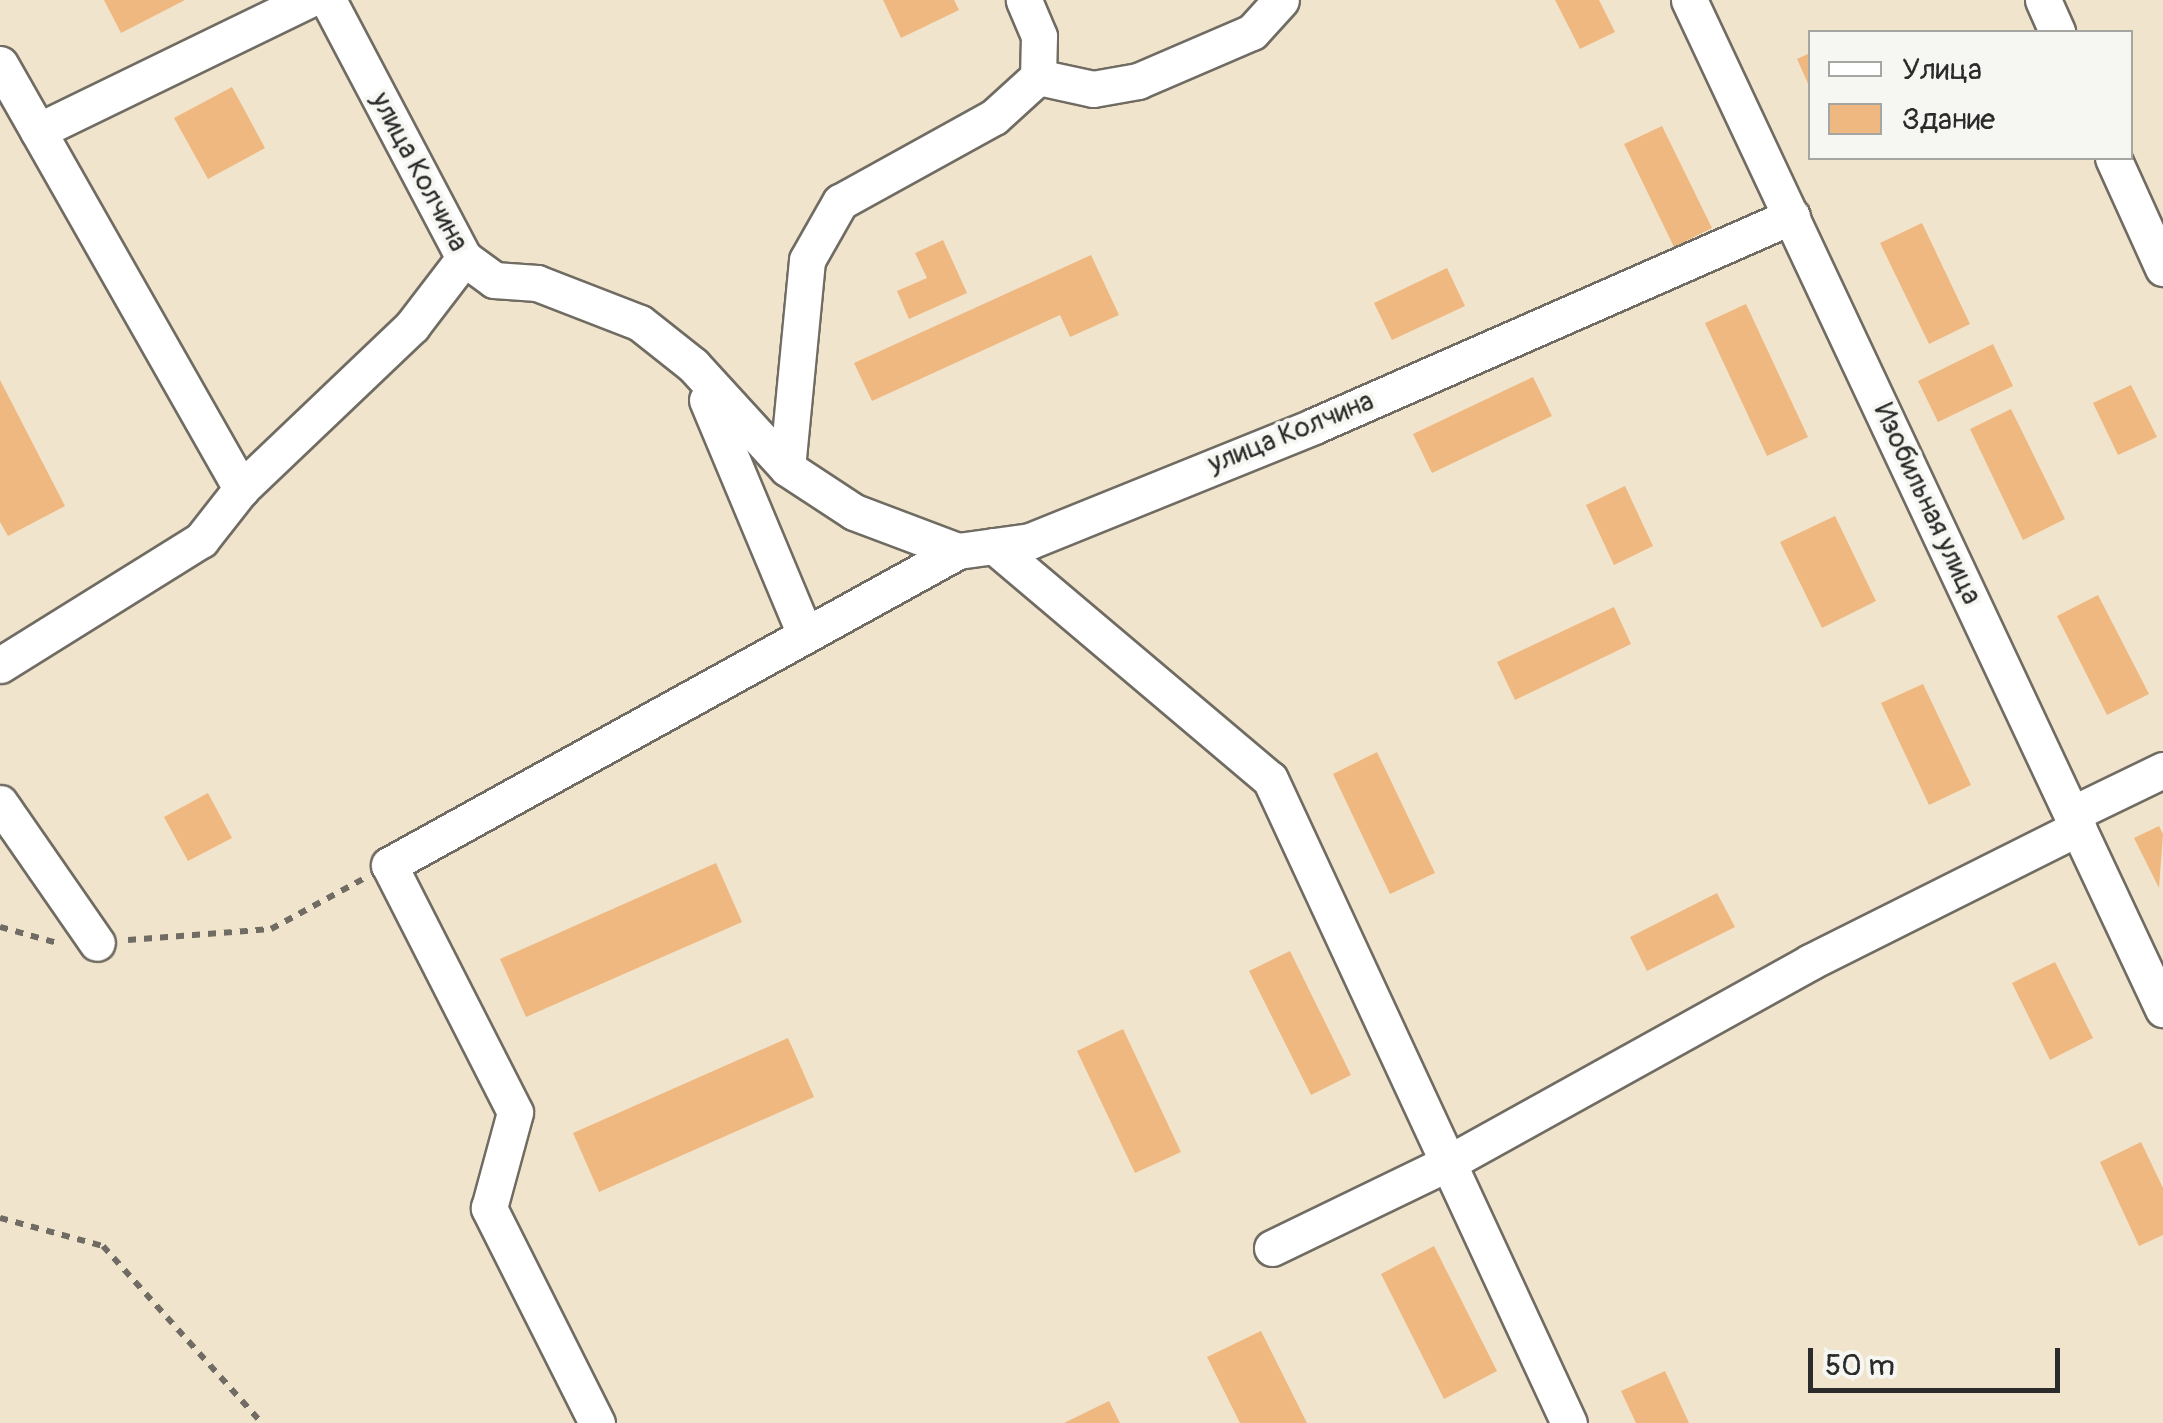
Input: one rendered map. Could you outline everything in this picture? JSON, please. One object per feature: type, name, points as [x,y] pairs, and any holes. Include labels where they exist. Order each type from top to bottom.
[{"type":"street","points":[[38,131],[308,0]]},
{"type":"street","name":"улица Колчина","points":[[328,0],[464,258],[494,280],[537,283],[640,323],[693,365],[787,468],[854,512],[958,551],[1030,541],[1314,426],[1792,216]]},
{"type":"street","points":[[787,468],[807,260],[840,202],[994,117],[1038,77],[1039,36],[1024,0]]},
{"type":"street","points":[[1038,77],[1093,88],[1138,81],[1252,32],[1281,0]]},
{"type":"street","name":"Изобильная улица","points":[[1689,0],[2163,1009]]},
{"type":"street","points":[[2043,0],[2056,30]]},
{"type":"street","points":[[0,64],[240,489]]},
{"type":"street","points":[[2114,160],[2163,268]]},
{"type":"street","points":[[0,665],[201,540],[240,489],[412,326],[464,258]]},
{"type":"street","points":[[693,365],[805,634]]},
{"type":"street","points":[[994,546],[1270,779],[1569,1423]]},
{"type":"street","points":[[597,1423],[488,1208],[515,1112],[389,865],[958,551]]},
{"type":"street","points":[[1272,1248],[1448,1164],[2163,770]]},
{"type":"street","points":[[0,803],[96,943]]},
{"type":"path","points":[[0,928],[65,946],[272,928],[389,865]]},
{"type":"path","points":[[0,1218],[102,1246],[262,1423]]},
{"type":"building","points":[[104,0],[185,0],[121,33]]},
{"type":"building","points":[[883,0],[954,0],[959,10],[901,38]]},
{"type":"building","points":[[1555,0],[1599,0],[1615,32],[1580,49]]},
{"type":"building","points":[[1808,54],[1808,84],[1797,59]]},
{"type":"building","points":[[232,87],[265,148],[208,179],[174,118]]},
{"type":"building","points":[[1662,126],[1712,228],[1674,247],[1624,144]]},
{"type":"building","points":[[1922,223],[1970,324],[1929,344],[1880,243]]},
{"type":"building","points":[[943,240],[967,293],[909,319],[897,291],[927,278],[915,253]]},
{"type":"building","points":[[1091,255],[1119,315],[1070,337],[1060,315],[872,401],[854,363]]},
{"type":"building","points":[[1447,268],[1465,306],[1392,340],[1374,303]]},
{"type":"building","points":[[1746,304],[1808,437],[1767,456],[1705,323]]},
{"type":"building","points":[[1993,344],[2013,386],[1938,422],[1918,381]]},
{"type":"building","points":[[1533,377],[1552,416],[1432,473],[1413,434]]},
{"type":"building","points":[[0,380],[65,506],[8,536],[0,522]]},
{"type":"building","points":[[2131,385],[2157,437],[2118,455],[2093,403]]},
{"type":"building","points":[[2011,409],[2065,519],[2023,540],[1970,429]]},
{"type":"building","points":[[1625,486],[1653,546],[1614,565],[1586,505]]},
{"type":"building","points":[[1835,516],[1876,601],[1822,628],[1780,542]]},
{"type":"building","points":[[2098,595],[2149,694],[2107,715],[2057,616]]},
{"type":"building","points":[[1614,607],[1631,644],[1515,700],[1497,662]]},
{"type":"building","points":[[1923,684],[1971,785],[1929,805],[1881,703]]},
{"type":"building","points":[[1377,752],[1435,873],[1390,894],[1333,774]]},
{"type":"building","points":[[208,793],[232,838],[188,861],[164,817]]},
{"type":"building","points":[[2159,826],[2163,834],[2159,888],[2134,838]]},
{"type":"building","points":[[716,863],[742,922],[526,1017],[500,959]]},
{"type":"building","points":[[1717,893],[1735,927],[1647,971],[1630,937]]},
{"type":"building","points":[[1290,951],[1351,1075],[1311,1095],[1249,971]]},
{"type":"building","points":[[2055,962],[2093,1038],[2050,1060],[2012,983]]},
{"type":"building","points":[[1123,1029],[1181,1152],[1135,1173],[1077,1051]]},
{"type":"building","points":[[788,1038],[814,1097],[599,1192],[573,1133]]},
{"type":"building","points":[[2141,1142],[2163,1188],[2163,1235],[2139,1246],[2100,1162]]},
{"type":"building","points":[[1434,1246],[1497,1371],[1444,1399],[1381,1274]]},
{"type":"building","points":[[1261,1331],[1307,1423],[1240,1423],[1207,1357]]},
{"type":"building","points":[[1665,1371],[1689,1423],[1636,1423],[1621,1391]]},
{"type":"building","points":[[1109,1401],[1120,1423],[1064,1423]]}]
